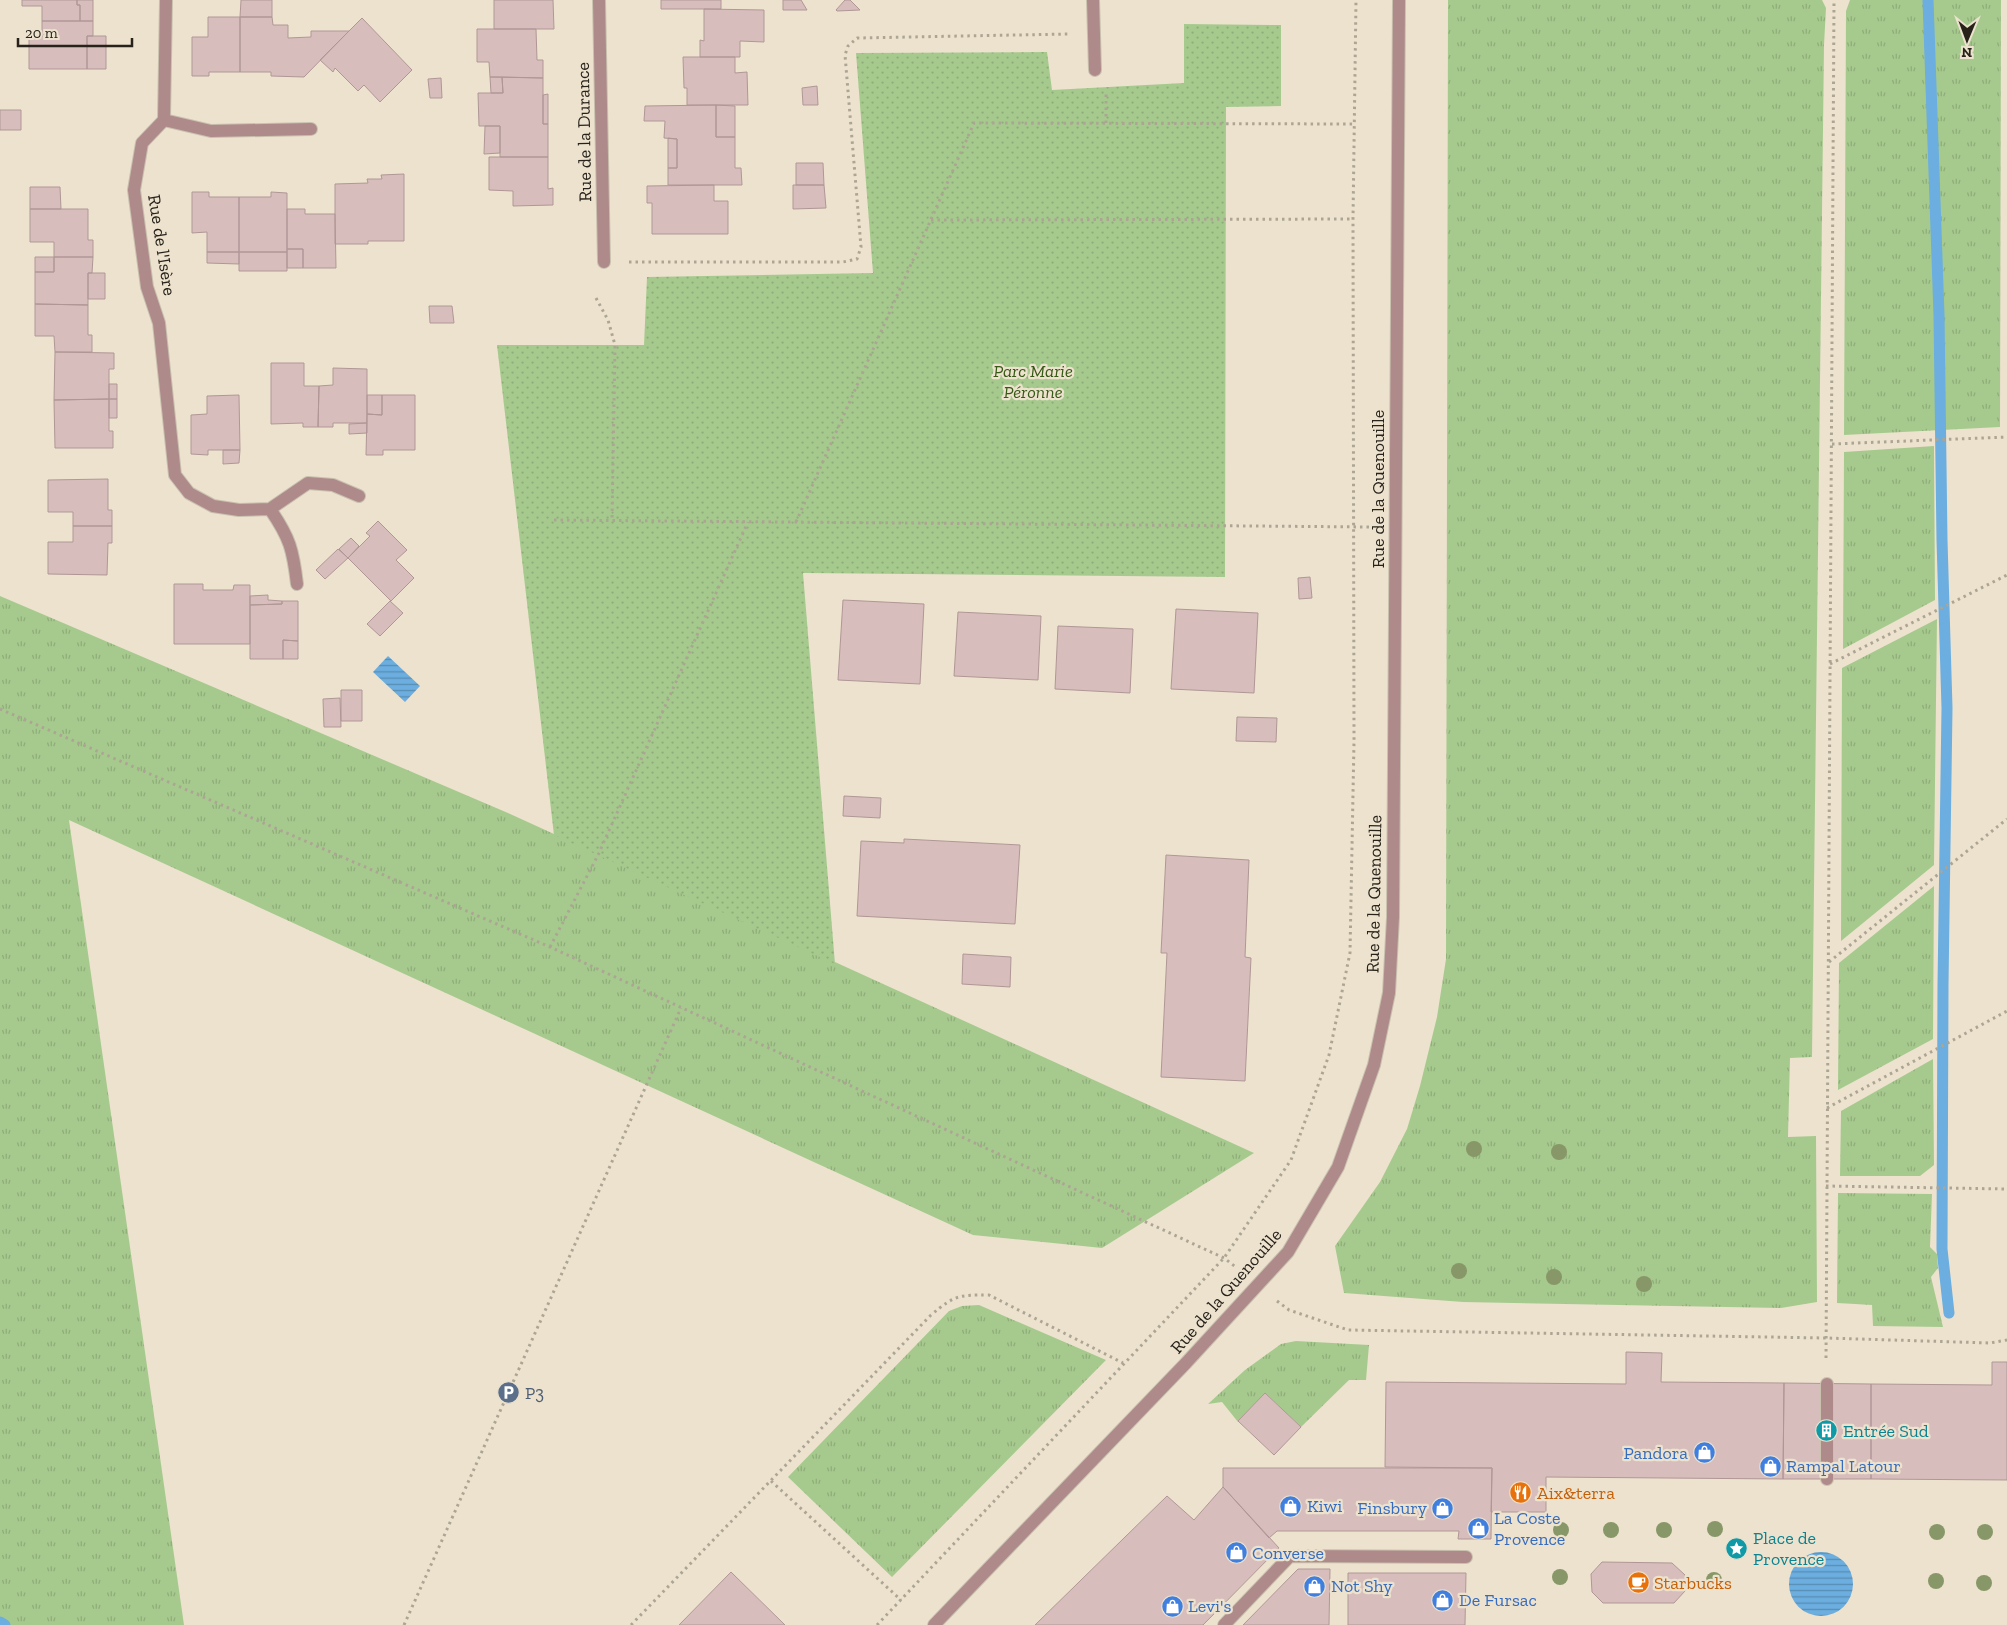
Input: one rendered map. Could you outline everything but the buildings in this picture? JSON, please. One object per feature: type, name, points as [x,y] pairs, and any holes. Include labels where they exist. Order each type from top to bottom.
[{"type":"street","points":[[166,0],[164,120],[211,130],[311,129]]},
{"type":"street","name":"Rue de la Durance","points":[[599,0],[604,262]]},
{"type":"street","points":[[1093,0],[1094,70]]},
{"type":"street","name":"Rue de la Quenouille","points":[[934,1625],[1186,1363],[1288,1252],[1338,1167],[1374,1065],[1389,993],[1393,917],[1399,0]]},
{"type":"street","name":"Rue de l'Isère","points":[[164,120],[142,143],[134,190],[147,287],[159,323],[175,475],[189,493],[213,506],[240,510],[270,509]]},
{"type":"street","points":[[297,584],[293,552],[284,529],[270,509],[308,483],[333,485],[359,496]]},
{"type":"street","points":[[1827,1384],[1827,1479]]},
{"type":"street","points":[[1224,1625],[1290,1556],[1466,1557]]},
{"type":"path","points":[[877,1625],[1224,1258],[1291,1160],[1330,1055],[1350,953],[1354,791],[1353,219],[1356,0]]},
{"type":"path","points":[[1827,1384],[1826,1186],[1834,0]]},
{"type":"path","points":[[604,262],[843,262],[858,259],[861,247],[845,55],[848,46],[852,42],[857,38],[1093,33]]},
{"type":"path","points":[[796,522],[974,123],[1354,124]]},
{"type":"path","points":[[931,220],[1353,219]]},
{"type":"path","points":[[596,298],[608,320],[615,346],[612,520]]},
{"type":"path","points":[[1832,444],[2007,437]]},
{"type":"path","points":[[554,520],[1395,527]]},
{"type":"path","points":[[550,946],[598,855],[748,522]]},
{"type":"path","points":[[1830,664],[2007,575]]},
{"type":"path","points":[[0,709],[550,946],[1224,1258]]},
{"type":"path","points":[[1828,962],[2007,819]]},
{"type":"path","points":[[404,1625],[681,1008]]},
{"type":"path","points":[[1827,1108],[2007,1011]]},
{"type":"path","points":[[1826,1186],[2007,1189]]},
{"type":"path","points":[[631,1625],[931,1315],[952,1298],[969,1295],[989,1296],[1123,1363]]},
{"type":"path","points":[[1289,1310],[1348,1330],[1826,1338],[1990,1343],[2007,1340]]},
{"type":"path","points":[[771,1481],[901,1600]]},
{"type":"green space","points":[[1448,0],[1822,0],[1826,8],[1824,45],[1812,1057],[1790,1058],[1788,1137],[1816,1136],[1817,1302],[1781,1308],[1463,1302],[1344,1293],[1335,1246],[1380,1182],[1407,1129],[1437,1017],[1446,959]]},
{"type":"green space","points":[[1850,0],[2001,0],[2000,427],[1844,435],[1846,11]]},
{"type":"green space","name":"Parc Marie Péronne","points":[[1184,24],[1281,25],[1281,106],[1226,107],[1225,577],[803,573],[835,964],[554,835],[497,345],[644,345],[647,277],[873,273],[856,53],[1047,52],[1052,90],[1184,83]]},
{"type":"green space","points":[[1934,446],[1935,600],[1843,649],[1844,452]]},
{"type":"green space","points":[[0,596],[508,813],[1254,1153],[1102,1248],[973,1235],[69,820],[184,1625],[8,1625],[0,1619]]},
{"type":"green space","points":[[1937,619],[1934,865],[1841,941],[1842,668]]},
{"type":"green space","points":[[1934,886],[1933,1039],[1838,1090],[1839,963]]},
{"type":"green space","points":[[1933,1059],[1934,1165],[1920,1176],[1840,1176],[1841,1111]]},
{"type":"green space","points":[[1838,1193],[1932,1194],[1930,1247],[1937,1254],[1938,1268],[1931,1277],[1943,1327],[1873,1326],[1872,1305],[1837,1303]]},
{"type":"green space","points":[[979,1305],[1106,1360],[892,1577],[788,1477],[949,1311],[962,1306]]},
{"type":"green space","points":[[1296,1341],[1369,1345],[1366,1380],[1349,1380],[1301,1427],[1265,1393],[1238,1422],[1222,1402],[1208,1404],[1245,1370],[1281,1344]]},
{"type":"water","points":[[388,656],[420,686],[405,702],[373,672]]},
{"type":"water","points":[[1815,1552],[1827,1552],[1844,1561],[1851,1572],[1853,1584],[1851,1596],[1844,1607],[1827,1616],[1815,1616],[1803,1611],[1794,1602],[1789,1590],[1789,1578],[1794,1566],[1803,1557]]},
{"type":"waterway","points":[[1928,0],[1939,315],[1942,540],[1947,708],[1942,1249],[1949,1313]]},
{"type":"waterway","points":[[0,1622],[5,1625]]},
{"type":"place","name":"P3","points":[[509,1393]]},
{"type":"place","name":"Entrée Sud","points":[[1827,1431]]},
{"type":"place","name":"Pandora","points":[[1704,1453]]},
{"type":"place","name":"Rampal Latour","points":[[1770,1466]]},
{"type":"place","name":"Aix&terra","points":[[1521,1493]]},
{"type":"place","name":"Kiwi","points":[[1291,1506]]},
{"type":"place","name":"Finsbury","points":[[1443,1508]]},
{"type":"place","name":"La Coste Provence","points":[[1478,1528]]},
{"type":"place","name":"Place de Provence","points":[[1737,1548]]},
{"type":"place","name":"Converse","points":[[1236,1553]]},
{"type":"place","name":"Starbucks","points":[[1638,1583]]},
{"type":"place","name":"Not Shy","points":[[1315,1586]]},
{"type":"place","name":"De Fursac","points":[[1443,1600]]},
{"type":"place","name":"Levi's","points":[[1172,1606]]}]
